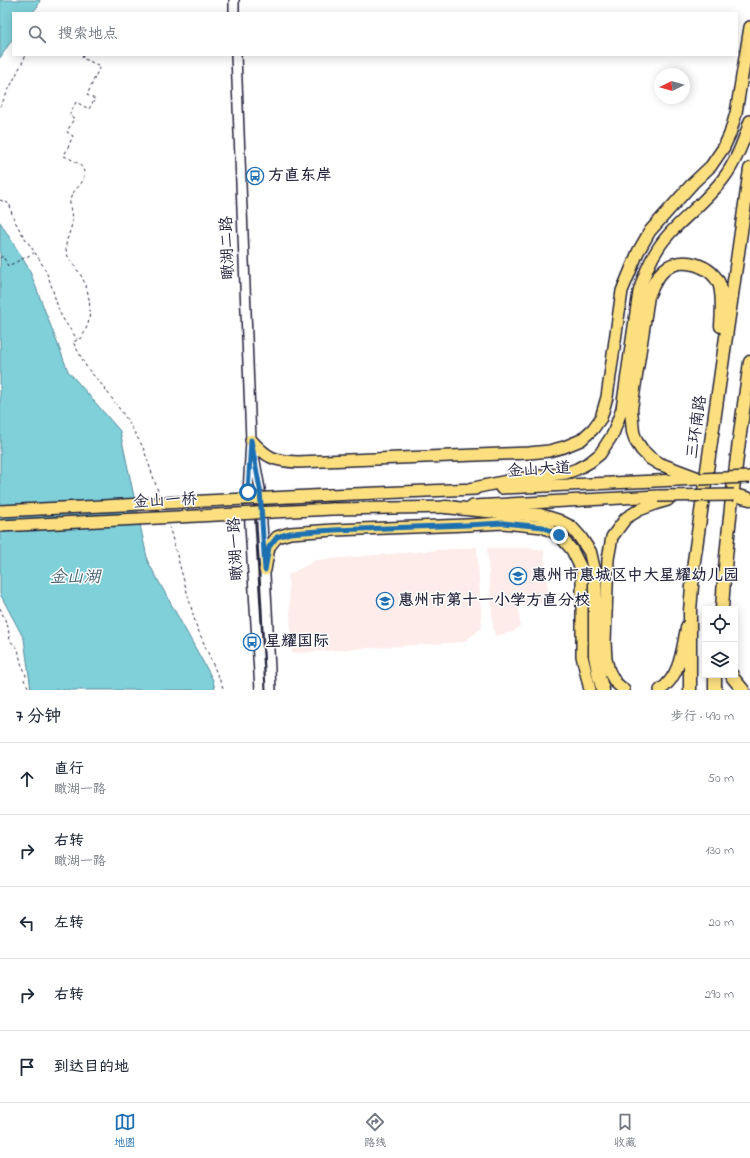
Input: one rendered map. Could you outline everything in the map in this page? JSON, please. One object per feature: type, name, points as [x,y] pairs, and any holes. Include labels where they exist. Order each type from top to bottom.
[{"type":"highway","name":"三环南路","points":[[690,690],[690,611],[694,561],[750,169]]},
{"type":"highway","points":[[700,479],[660,464],[650,458],[636,441],[633,432],[631,409],[648,296],[658,277],[665,269],[676,264],[687,262],[706,269],[716,277],[720,287],[722,300],[721,375]]},
{"type":"highway","points":[[722,606],[725,560],[738,443],[750,362]]},
{"type":"highway","points":[[734,494],[750,499]]},
{"type":"highway","points":[[445,507],[540,514],[560,521],[570,527],[580,537],[590,552],[595,574],[595,656],[603,690]]},
{"type":"highway","points":[[715,678],[715,690]]},
{"type":"highway","points":[[734,678],[743,690]]},
{"type":"main road","points":[[251,440],[259,449],[271,458],[298,462],[529,453],[549,451],[581,440],[601,418],[607,397],[622,291],[638,252],[650,231],[693,183],[711,166],[724,148],[730,134],[736,113],[750,28]]},
{"type":"main road","points":[[469,489],[517,479],[566,473],[590,462],[600,454],[613,434],[622,409],[639,292],[644,274],[657,249],[669,234],[702,203],[723,179],[735,160],[745,138],[750,121]]},
{"type":"main road","name":"金山大道","points":[[330,495],[750,477]]},
{"type":"main road","name":"金山大道","points":[[332,509],[658,500],[690,495],[750,494]]},
{"type":"main road","name":"金山一桥","points":[[0,511],[330,495]]},
{"type":"main road","points":[[624,690],[615,682],[609,672],[606,659],[605,642],[608,559],[612,537],[626,518],[658,500]]},
{"type":"main road","name":"金山一桥","points":[[0,526],[332,509]]},
{"type":"main road","points":[[265,570],[269,547],[277,537],[290,533],[503,523],[543,527],[559,535],[572,550],[582,570],[582,656],[590,690]]},
{"type":"main road","points":[[660,690],[667,686],[674,676],[678,665],[690,611]]},
{"type":"street","points":[[234,0],[234,12]]},
{"type":"street","name":"瞰湖二路","points":[[236,56],[251,440]]},
{"type":"street","name":"瞰湖一路","points":[[251,440],[260,489],[271,690]]},
{"type":"street","name":"瞰湖一路","points":[[251,440],[248,492],[260,690]]},
{"type":"street","points":[[258,660],[270,660]]},
{"type":"path","points":[[0,107],[26,56]]},
{"type":"path","points":[[0,200],[10,204],[10,210],[19,228],[42,263],[53,288],[61,314],[77,339],[82,338],[88,324],[88,297],[80,273],[68,257],[66,240],[72,221],[70,203],[71,197],[82,181],[83,172],[78,163],[64,156],[73,136],[67,132],[74,118],[69,116],[76,102],[89,109],[95,99],[87,95],[100,66],[82,58],[83,56]]},
{"type":"path","points":[[0,258],[3,256],[8,266],[34,252]]},
{"type":"path","points":[[0,608],[8,627],[10,641],[18,649],[26,676],[24,680],[30,690]]},
{"type":"shaded area","name":"惠州市第十一小学方直分校","points":[[477,547],[482,628],[464,642],[292,653],[288,575],[316,560]]},
{"type":"shaded area","name":"惠州市惠城区中大星耀幼儿园","points":[[487,548],[529,548],[544,550],[549,603],[519,606],[520,626],[513,632],[495,636],[493,627]]},
{"type":"water","points":[[0,0],[40,0],[38,6],[33,12],[12,12],[12,40],[0,58]]},
{"type":"water","name":"金山湖","points":[[0,222],[29,269],[68,371],[120,431],[148,562],[213,680],[215,690],[31,690],[24,639],[0,594]]},
{"type":"place","name":"方直东岸","points":[[255,176]]},
{"type":"place","name":"惠州市惠城区中大星耀幼儿园","points":[[518,576]]},
{"type":"place","name":"惠州市第十一小学方直分校","points":[[385,601]]},
{"type":"place","name":"星耀国际","points":[[252,642]]},
{"type":"route","points":[[248,492],[251,440],[260,489],[265,570],[269,547],[277,537],[290,533],[503,523],[543,527],[559,535]]}]
